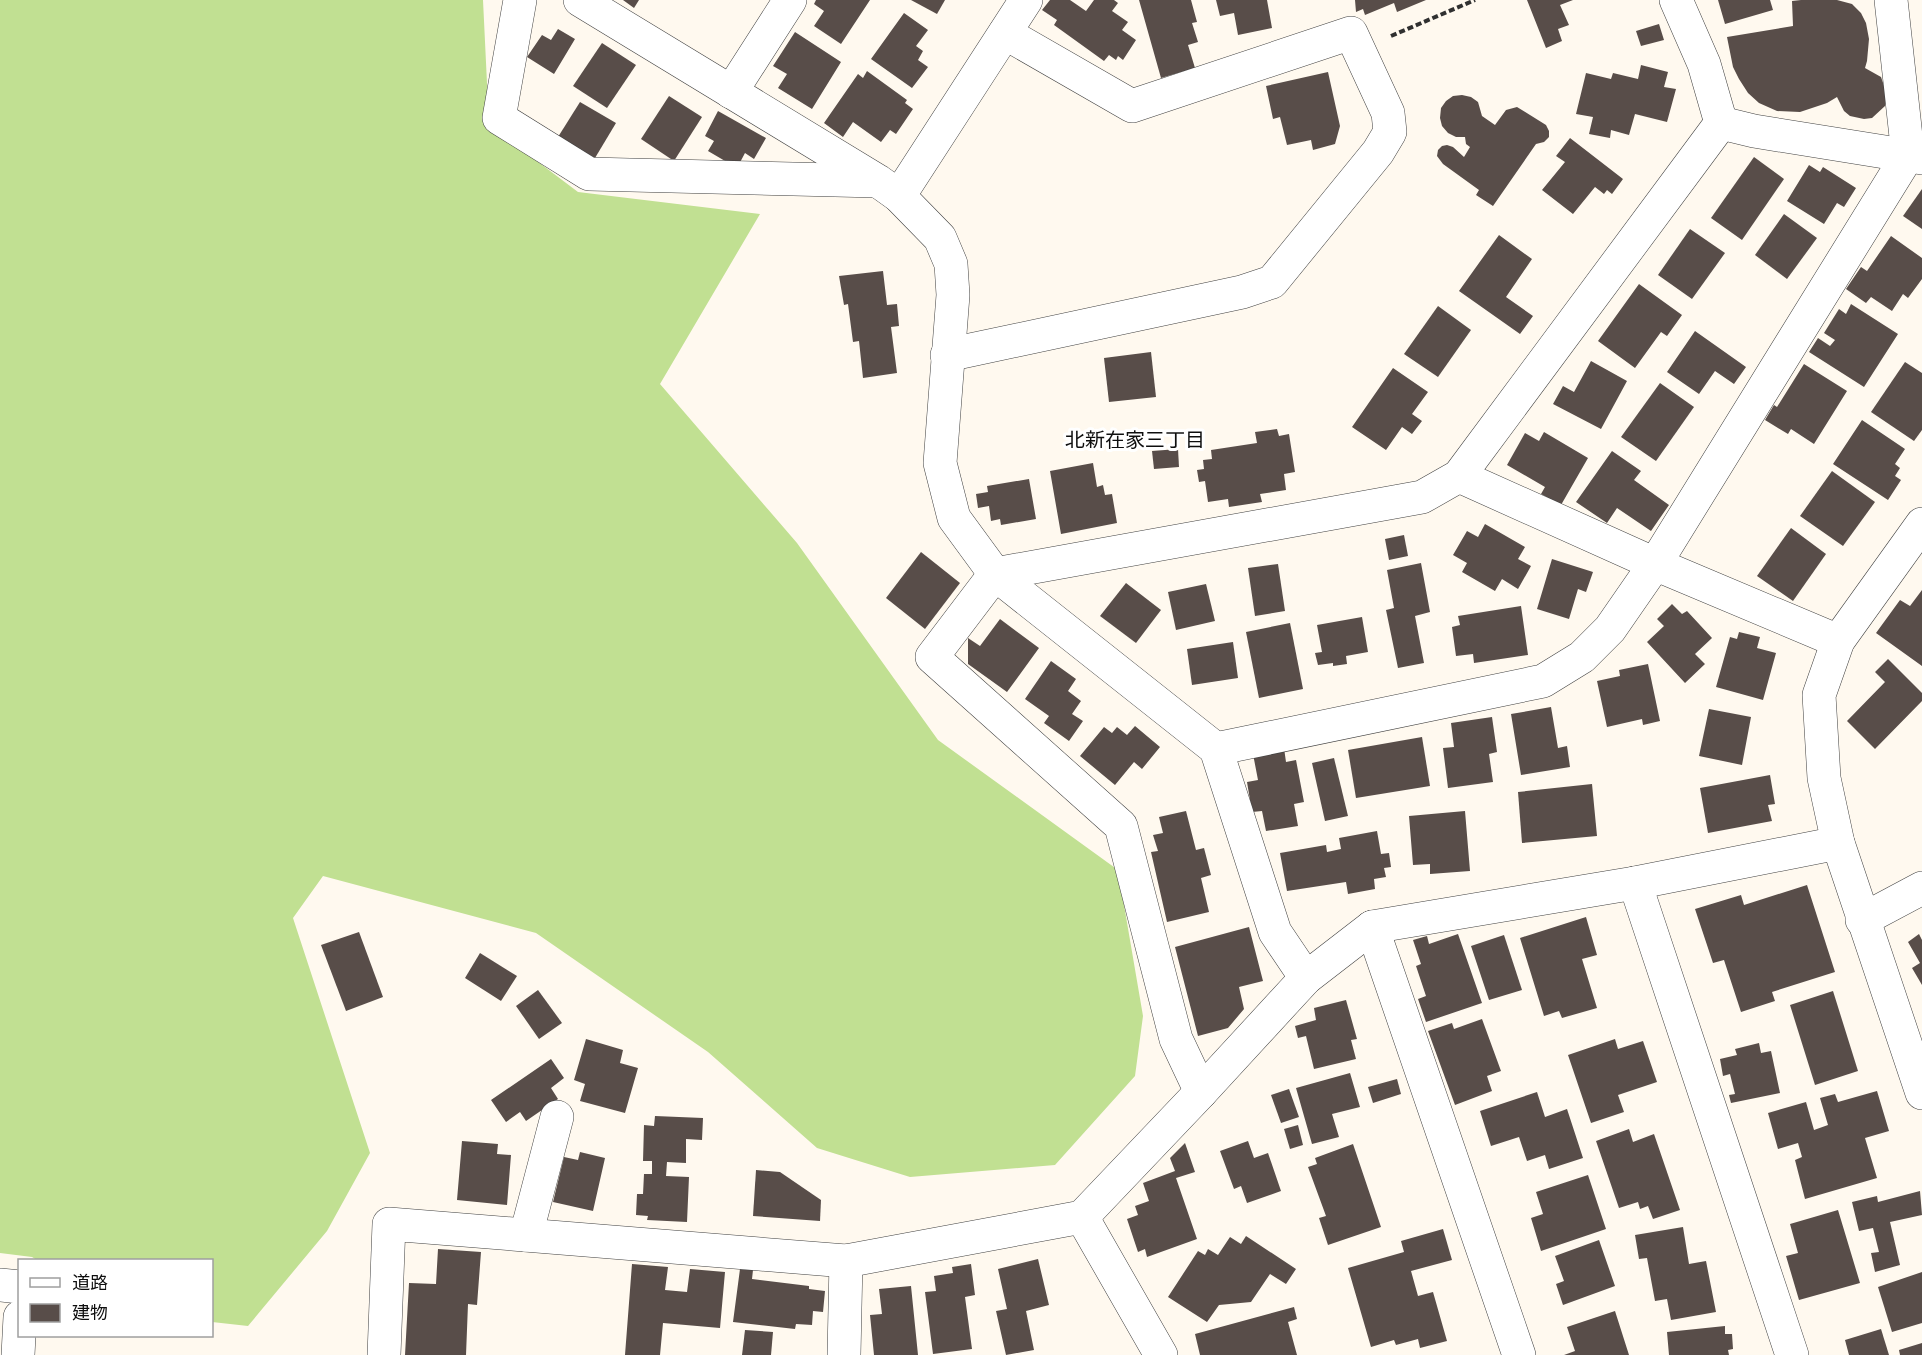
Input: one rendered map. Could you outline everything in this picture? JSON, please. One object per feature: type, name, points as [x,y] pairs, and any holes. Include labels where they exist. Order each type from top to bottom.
[{"type":"street","points":[[520,0],[499,118],[589,174],[889,188]]},
{"type":"street","points":[[580,0],[889,188],[940,238],[951,264],[953,295],[940,463],[954,518],[995,574],[1216,749],[1275,932],[1306,978]]},
{"type":"street","points":[[731,92],[790,0]]},
{"type":"street","points":[[889,188],[1005,33],[1026,0]]},
{"type":"street","points":[[1676,0],[1704,64],[1721,123]]},
{"type":"street","points":[[1216,749],[1543,681],[1582,657],[1610,629],[1655,564],[1915,157],[1891,0]]},
{"type":"street","points":[[947,355],[1242,292],[1272,282],[1378,152],[1390,132],[1388,113],[1351,33],[1132,106],[1005,33]]},
{"type":"street","points":[[1721,123],[1754,131],[1915,157]]},
{"type":"street","points":[[1201,1092],[1176,1039],[1121,826],[932,657],[995,574],[1422,497],[1459,476],[1721,123]]},
{"type":"street","points":[[1459,476],[1655,564],[1838,641]]},
{"type":"street","points":[[1922,524],[1838,641],[1819,695],[1824,778],[1838,843],[1922,1093]]},
{"type":"street","points":[[384,1355],[389,1224],[846,1261],[1082,1217],[1306,978],[1372,927],[1635,883],[1838,843]]},
{"type":"street","points":[[1635,883],[1792,1355]]},
{"type":"street","points":[[1862,920],[1922,888]]},
{"type":"street","points":[[1372,927],[1519,1355]]},
{"type":"street","points":[[526,1235],[557,1118]]},
{"type":"street","points":[[1082,1217],[1161,1355]]},
{"type":"street","points":[[844,1355],[846,1261]]},
{"type":"street","points":[[0,1285],[18,1287]]},
{"type":"street","points":[[18,1355],[19,1337]]},
{"type":"path","points":[[1358,51],[1475,0]]},
{"type":"green space","points":[[0,0],[483,0],[489,125],[578,192],[760,214],[660,384],[797,543],[938,740],[1118,870],[1143,1016],[1135,1076],[1055,1165],[910,1177],[817,1148],[708,1052],[536,933],[323,876],[293,918],[370,1153],[327,1231],[248,1326],[213,1322],[213,1259],[35,1259],[0,1253]]},
{"type":"building","points":[[623,0],[639,0],[634,8]]},
{"type":"building","points":[[816,0],[870,0],[841,44],[814,26],[824,11],[814,4]]},
{"type":"building","points":[[911,0],[945,0],[937,14]]},
{"type":"building","points":[[1050,0],[1070,0],[1086,11],[1094,0],[1114,0],[1118,3],[1112,11],[1128,22],[1122,30],[1136,40],[1123,60],[1118,56],[1116,60],[1109,55],[1104,61],[1054,25],[1057,20],[1042,10]]},
{"type":"building","points":[[1139,0],[1191,0],[1197,22],[1192,23],[1198,42],[1188,45],[1195,68],[1161,78]]},
{"type":"building","points":[[1216,0],[1267,0],[1272,28],[1238,35],[1234,13],[1220,16]]},
{"type":"building","points":[[1355,0],[1426,0],[1397,12],[1394,3],[1365,15],[1363,9],[1356,12]]},
{"type":"building","points":[[1527,0],[1573,0],[1560,5],[1569,25],[1558,29],[1562,41],[1546,48]]},
{"type":"building","points":[[1718,0],[1770,0],[1773,10],[1725,24]]},
{"type":"building","points":[[1837,0],[1852,4],[1861,13],[1866,23],[1869,39],[1865,68],[1881,77],[1888,97],[1885,106],[1872,118],[1850,116],[1844,111],[1837,97],[1827,103],[1800,112],[1777,111],[1759,103],[1748,93],[1739,79],[1733,67],[1727,37],[1793,26],[1792,1]]},
{"type":"building","points":[[904,13],[928,30],[916,46],[923,51],[918,60],[928,67],[912,88],[871,59]]},
{"type":"building","points":[[1659,24],[1664,40],[1641,46],[1636,31]]},
{"type":"building","points":[[558,29],[575,39],[554,74],[527,57],[542,35],[551,40]]},
{"type":"building","points":[[795,32],[841,62],[812,109],[778,88],[787,74],[773,66]]},
{"type":"building","points":[[602,43],[636,65],[607,108],[573,86]]},
{"type":"building","points":[[1641,65],[1668,72],[1664,87],[1676,89],[1667,122],[1635,114],[1629,135],[1611,130],[1610,138],[1589,134],[1593,117],[1576,114],[1586,73],[1611,79],[1613,73],[1638,79]]},
{"type":"building","points":[[867,71],[907,100],[905,103],[913,109],[896,134],[890,130],[881,142],[853,122],[843,137],[824,123],[858,74],[863,78]]},
{"type":"building","points":[[1328,72],[1340,126],[1335,144],[1313,150],[1311,140],[1287,145],[1280,117],[1273,119],[1266,86]]},
{"type":"building","points":[[1462,95],[1478,102],[1482,116],[1495,125],[1506,110],[1517,107],[1546,125],[1549,131],[1549,137],[1544,142],[1536,144],[1493,206],[1476,195],[1479,190],[1443,164],[1437,156],[1442,146],[1453,147],[1464,157],[1470,147],[1466,144],[1465,137],[1456,137],[1448,133],[1442,126],[1440,118],[1441,108],[1446,101],[1453,96]]},
{"type":"building","points":[[669,96],[702,117],[674,161],[641,139]]},
{"type":"building","points":[[580,102],[616,123],[595,158],[558,137]]},
{"type":"building","points":[[718,111],[766,138],[754,159],[745,153],[737,168],[708,151],[714,141],[705,136]]},
{"type":"building","points":[[1570,138],[1623,179],[1612,194],[1607,190],[1604,194],[1595,187],[1573,214],[1542,190],[1565,162],[1556,156]]},
{"type":"building","points":[[1754,157],[1784,179],[1742,240],[1711,218]]},
{"type":"building","points":[[1809,165],[1820,172],[1823,167],[1856,188],[1844,207],[1837,203],[1824,224],[1787,201]]},
{"type":"building","points":[[1922,189],[1922,229],[1903,216]]},
{"type":"building","points":[[1784,214],[1817,238],[1787,279],[1755,255]]},
{"type":"building","points":[[1690,229],[1725,253],[1692,299],[1658,275]]},
{"type":"building","points":[[1499,235],[1532,259],[1506,297],[1533,316],[1520,334],[1459,291]]},
{"type":"building","points":[[1891,236],[1922,258],[1922,279],[1908,298],[1903,294],[1892,311],[1871,297],[1866,303],[1846,289],[1861,267],[1867,271]]},
{"type":"building","points":[[883,271],[887,305],[897,304],[899,326],[891,327],[897,373],[863,378],[859,341],[853,342],[848,304],[844,305],[839,276]]},
{"type":"building","points":[[1639,284],[1682,315],[1667,336],[1661,332],[1635,368],[1598,341]]},
{"type":"building","points":[[1851,304],[1898,334],[1864,387],[1809,352],[1818,338],[1830,346],[1835,340],[1824,333],[1839,309],[1846,314]]},
{"type":"building","points":[[1438,306],[1471,330],[1438,377],[1404,354]]},
{"type":"building","points":[[1695,331],[1746,367],[1734,384],[1715,371],[1699,394],[1667,372]]},
{"type":"building","points":[[1151,352],[1156,397],[1109,402],[1104,358]]},
{"type":"building","points":[[1591,361],[1627,381],[1601,429],[1553,404],[1563,386],[1574,392]]},
{"type":"building","points":[[1905,362],[1922,373],[1922,430],[1914,441],[1871,412]]},
{"type":"building","points":[[1804,364],[1847,391],[1814,444],[1791,429],[1788,434],[1765,420],[1774,405],[1777,407]]},
{"type":"building","points":[[1393,368],[1428,392],[1412,414],[1422,421],[1412,434],[1402,427],[1386,450],[1352,427]]},
{"type":"building","points":[[1660,383],[1694,407],[1656,461],[1621,437]]},
{"type":"building","points":[[1862,420],[1905,449],[1895,464],[1900,468],[1895,476],[1901,480],[1888,500],[1833,464]]},
{"type":"building","points":[[1277,429],[1279,436],[1289,434],[1295,472],[1284,474],[1286,490],[1260,494],[1262,502],[1229,507],[1228,499],[1208,502],[1205,481],[1199,482],[1197,470],[1204,469],[1203,460],[1212,459],[1211,450],[1257,443],[1255,432]]},
{"type":"building","points":[[1544,432],[1588,458],[1561,505],[1541,494],[1545,487],[1507,465],[1525,433],[1539,441]]},
{"type":"building","points":[[1178,449],[1179,467],[1154,469],[1152,451]]},
{"type":"building","points":[[1612,451],[1641,471],[1634,480],[1669,505],[1651,531],[1617,508],[1607,523],[1576,502]]},
{"type":"building","points":[[1093,463],[1097,487],[1103,485],[1105,495],[1112,494],[1117,523],[1061,534],[1050,471]]},
{"type":"building","points":[[1832,471],[1875,502],[1843,546],[1800,516]]},
{"type":"building","points":[[1029,479],[1036,519],[1001,525],[1000,519],[991,521],[989,506],[978,508],[976,494],[988,492],[987,486]]},
{"type":"building","points":[[1485,524],[1525,547],[1518,559],[1531,566],[1518,589],[1502,579],[1495,591],[1462,572],[1467,563],[1453,555],[1467,531],[1478,537]]},
{"type":"building","points":[[1791,528],[1826,554],[1793,601],[1757,576]]},
{"type":"building","points":[[1404,535],[1408,556],[1389,560],[1385,539]]},
{"type":"building","points":[[921,552],[960,583],[925,629],[886,598]]},
{"type":"building","points":[[1552,559],[1593,572],[1586,592],[1578,589],[1569,619],[1537,609]]},
{"type":"building","points":[[1421,563],[1430,612],[1415,616],[1424,663],[1398,668],[1386,610],[1394,608],[1387,570]]},
{"type":"building","points":[[1278,564],[1285,611],[1255,616],[1248,568]]},
{"type":"building","points":[[1126,583],[1161,610],[1136,643],[1100,616]]},
{"type":"building","points":[[1206,584],[1215,621],[1176,630],[1168,592]]},
{"type":"building","points":[[1922,590],[1922,666],[1876,633],[1900,600],[1910,606]]},
{"type":"building","points":[[1672,604],[1682,614],[1687,611],[1712,638],[1695,654],[1705,664],[1685,683],[1647,642],[1664,626],[1657,619]]},
{"type":"building","points":[[1521,606],[1528,655],[1474,663],[1473,654],[1456,656],[1452,627],[1460,625],[1458,616]]},
{"type":"building","points":[[1362,617],[1368,652],[1346,656],[1347,664],[1318,665],[1315,653],[1322,652],[1317,625]]},
{"type":"building","points":[[1000,619],[1039,648],[1007,692],[968,664],[968,638],[980,646]]},
{"type":"building","points":[[1290,623],[1303,689],[1259,698],[1246,632]]},
{"type":"building","points":[[1739,632],[1760,637],[1757,648],[1776,653],[1763,700],[1716,687],[1730,637],[1737,639]]},
{"type":"building","points":[[1233,642],[1238,678],[1192,685],[1187,649]]},
{"type":"building","points":[[1888,659],[1922,693],[1922,701],[1875,749],[1847,721],[1885,682],[1875,672]]},
{"type":"building","points":[[1051,661],[1076,679],[1068,691],[1081,701],[1072,714],[1083,721],[1069,741],[1044,723],[1049,716],[1025,699]]},
{"type":"building","points":[[1648,664],[1660,721],[1643,725],[1642,719],[1607,727],[1597,681],[1620,676],[1619,670]]},
{"type":"building","points":[[1551,707],[1558,748],[1567,746],[1570,767],[1521,775],[1511,714]]},
{"type":"building","points":[[1709,709],[1751,717],[1742,765],[1699,756]]},
{"type":"building","points":[[1492,717],[1497,752],[1489,754],[1493,782],[1448,788],[1443,748],[1454,747],[1451,723]]},
{"type":"building","points":[[1135,726],[1160,747],[1142,769],[1134,762],[1115,785],[1080,756],[1104,727],[1112,733],[1117,727],[1127,735]]},
{"type":"building","points":[[1422,737],[1430,786],[1356,798],[1348,750]]},
{"type":"building","points":[[1284,748],[1286,762],[1296,760],[1304,802],[1294,804],[1298,826],[1266,831],[1262,811],[1252,812],[1247,782],[1258,780],[1253,754]]},
{"type":"building","points":[[1334,758],[1348,816],[1325,821],[1312,763]]},
{"type":"building","points":[[1770,775],[1775,804],[1768,805],[1772,821],[1708,833],[1700,788]]},
{"type":"building","points":[[1592,784],[1597,836],[1522,843],[1518,792]]},
{"type":"building","points":[[1186,811],[1196,850],[1204,848],[1211,875],[1201,878],[1209,912],[1167,922],[1151,852],[1158,851],[1153,835],[1163,833],[1159,817]]},
{"type":"building","points":[[1465,811],[1470,871],[1430,874],[1430,864],[1413,865],[1409,816]]},
{"type":"building","points":[[1377,831],[1381,854],[1389,853],[1391,867],[1384,868],[1386,877],[1374,879],[1375,889],[1348,894],[1346,882],[1287,891],[1280,853],[1326,845],[1327,852],[1341,849],[1339,838]]},
{"type":"building","points":[[1807,885],[1835,972],[1772,992],[1775,1001],[1741,1012],[1724,960],[1713,963],[1695,909],[1741,895],[1744,905]]},
{"type":"building","points":[[1586,917],[1597,955],[1582,959],[1597,1008],[1562,1018],[1559,1011],[1544,1016],[1520,938]]},
{"type":"building","points":[[1249,927],[1263,981],[1239,987],[1244,1009],[1228,1028],[1198,1036],[1175,947]]},
{"type":"building","points":[[359,932],[383,997],[346,1011],[321,945]]},
{"type":"building","points":[[1458,934],[1482,1003],[1426,1022],[1418,999],[1426,996],[1416,966],[1421,964],[1413,940],[1427,936],[1429,944]]},
{"type":"building","points":[[1919,934],[1922,940],[1922,985],[1912,968],[1920,963],[1908,942]]},
{"type":"building","points":[[1504,935],[1522,990],[1489,1000],[1471,946]]},
{"type":"building","points":[[480,953],[517,976],[501,1001],[465,978]]},
{"type":"building","points":[[538,990],[562,1023],[539,1039],[516,1006]]},
{"type":"building","points":[[1833,991],[1858,1071],[1815,1085],[1790,1005]]},
{"type":"building","points":[[1346,1000],[1357,1039],[1351,1040],[1356,1059],[1314,1069],[1306,1036],[1298,1038],[1295,1026],[1316,1020],[1314,1008]]},
{"type":"building","points":[[1482,1019],[1501,1071],[1487,1076],[1492,1091],[1455,1105],[1428,1031],[1452,1023],[1454,1029]]},
{"type":"building","points":[[586,1039],[623,1050],[620,1063],[638,1068],[625,1113],[580,1101],[585,1084],[574,1080]]},
{"type":"building","points":[[1615,1039],[1618,1049],[1643,1041],[1657,1082],[1618,1095],[1624,1112],[1591,1123],[1568,1055]]},
{"type":"building","points":[[1759,1043],[1761,1053],[1771,1051],[1780,1093],[1731,1103],[1729,1095],[1735,1094],[1730,1074],[1723,1076],[1720,1059],[1737,1055],[1735,1049]]},
{"type":"building","points":[[551,1059],[564,1078],[551,1088],[558,1099],[526,1121],[520,1112],[506,1122],[491,1100]]},
{"type":"building","points":[[1350,1073],[1360,1107],[1332,1114],[1339,1137],[1312,1144],[1296,1088]]},
{"type":"building","points":[[1397,1079],[1401,1094],[1373,1103],[1368,1087]]},
{"type":"building","points":[[1289,1089],[1299,1117],[1281,1123],[1271,1095]]},
{"type":"building","points":[[1877,1091],[1889,1131],[1865,1138],[1877,1178],[1805,1199],[1795,1160],[1802,1157],[1798,1143],[1778,1149],[1768,1113],[1806,1102],[1814,1130],[1828,1125],[1820,1098],[1835,1094],[1838,1102]]},
{"type":"building","points":[[1537,1092],[1545,1117],[1567,1109],[1583,1158],[1549,1169],[1545,1155],[1527,1161],[1519,1137],[1491,1146],[1480,1111]]},
{"type":"building","points":[[655,1116],[703,1118],[702,1140],[686,1139],[686,1163],[667,1162],[666,1176],[689,1177],[687,1222],[647,1220],[648,1216],[636,1215],[637,1194],[643,1194],[644,1174],[652,1174],[652,1161],[643,1161],[644,1125],[654,1126]]},
{"type":"building","points":[[1298,1125],[1303,1145],[1290,1149],[1284,1129]]},
{"type":"building","points":[[1629,1129],[1633,1142],[1654,1134],[1680,1210],[1653,1219],[1648,1206],[1640,1209],[1638,1202],[1619,1208],[1596,1141]]},
{"type":"building","points":[[462,1141],[498,1144],[497,1154],[511,1155],[507,1205],[457,1200]]},
{"type":"building","points":[[1248,1141],[1254,1158],[1268,1153],[1281,1191],[1247,1203],[1241,1186],[1234,1189],[1220,1151]]},
{"type":"building","points":[[1185,1143],[1195,1172],[1176,1178],[1197,1239],[1147,1257],[1145,1249],[1138,1252],[1127,1219],[1138,1215],[1135,1206],[1149,1201],[1143,1183],[1175,1171],[1170,1158]]},
{"type":"building","points":[[1353,1144],[1381,1227],[1328,1245],[1319,1218],[1326,1216],[1308,1167],[1317,1164],[1315,1158]]},
{"type":"building","points":[[580,1152],[605,1158],[593,1211],[553,1202],[564,1157],[578,1160]]},
{"type":"building","points":[[756,1170],[780,1172],[821,1200],[820,1221],[753,1216]]},
{"type":"building","points":[[1588,1175],[1606,1229],[1541,1251],[1531,1218],[1543,1214],[1536,1192]]},
{"type":"building","points":[[1920,1191],[1922,1215],[1890,1222],[1900,1265],[1875,1272],[1871,1253],[1879,1252],[1873,1228],[1859,1231],[1852,1202],[1877,1196],[1878,1202]]},
{"type":"building","points":[[1838,1210],[1860,1283],[1799,1300],[1786,1256],[1798,1253],[1790,1224]]},
{"type":"building","points":[[1683,1227],[1689,1264],[1706,1261],[1716,1312],[1671,1320],[1667,1299],[1655,1301],[1647,1258],[1639,1259],[1635,1235]]},
{"type":"building","points":[[1443,1229],[1452,1260],[1411,1271],[1418,1296],[1433,1292],[1447,1341],[1420,1348],[1418,1339],[1396,1345],[1394,1340],[1371,1347],[1348,1268],[1404,1252],[1401,1241]]},
{"type":"building","points":[[1246,1236],[1296,1269],[1286,1284],[1270,1274],[1251,1302],[1219,1305],[1207,1322],[1168,1297],[1198,1251],[1205,1255],[1208,1249],[1218,1255],[1230,1237],[1241,1244]]},
{"type":"building","points":[[1599,1240],[1615,1286],[1563,1305],[1556,1284],[1564,1281],[1555,1256]]},
{"type":"building","points":[[438,1249],[481,1252],[477,1305],[468,1304],[466,1355],[405,1355],[409,1283],[436,1284]]},
{"type":"building","points":[[1038,1259],[1049,1305],[1026,1311],[1034,1350],[1006,1355],[996,1311],[1007,1309],[998,1269]]},
{"type":"building","points":[[632,1264],[668,1267],[665,1290],[687,1292],[690,1269],[725,1272],[720,1328],[663,1323],[660,1355],[625,1355]]},
{"type":"building","points":[[971,1264],[975,1295],[965,1297],[972,1349],[933,1354],[925,1292],[936,1291],[934,1276],[953,1273],[952,1267]]},
{"type":"building","points":[[740,1269],[753,1270],[752,1279],[809,1286],[809,1289],[825,1291],[823,1312],[813,1311],[812,1325],[796,1324],[795,1329],[733,1322]]},
{"type":"building","points":[[1922,1272],[1922,1323],[1892,1332],[1878,1287]]},
{"type":"building","points":[[911,1286],[918,1355],[874,1355],[870,1315],[882,1314],[879,1289]]},
{"type":"building","points":[[1294,1307],[1297,1319],[1288,1322],[1297,1355],[1200,1355],[1195,1334]]},
{"type":"building","points":[[1615,1311],[1629,1355],[1564,1355],[1575,1351],[1567,1327]]},
{"type":"building","points":[[1725,1326],[1725,1334],[1732,1334],[1733,1349],[1728,1350],[1729,1355],[1669,1355],[1667,1332]]},
{"type":"building","points":[[1881,1329],[1889,1355],[1849,1355],[1845,1340]]},
{"type":"building","points":[[745,1330],[773,1332],[771,1355],[742,1355]]},
{"type":"building","points":[[1922,1343],[1922,1355],[1900,1355],[1899,1350]]},
{"type":"district","name":"北新在家三丁目","points":[[1135,440]]}]
